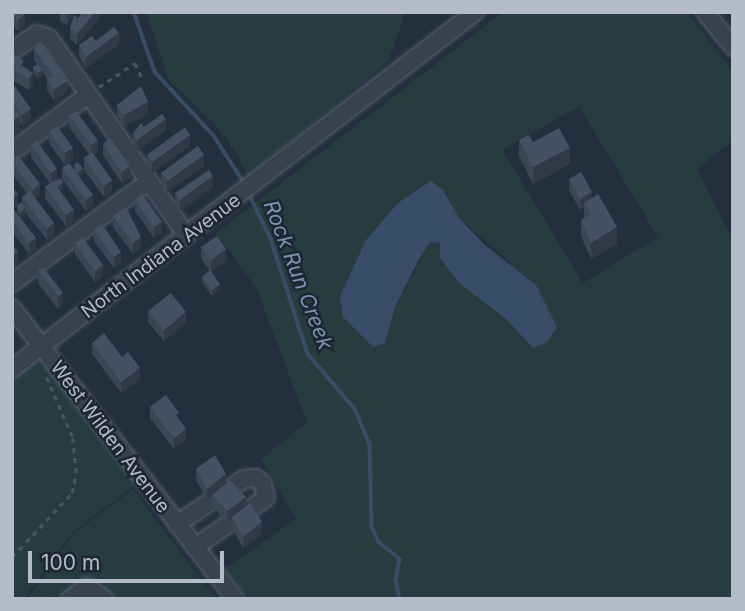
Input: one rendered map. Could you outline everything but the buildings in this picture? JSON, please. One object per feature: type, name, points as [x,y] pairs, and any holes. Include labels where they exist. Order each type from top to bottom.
[{"type":"street","name":"North Indiana Avenue","points":[[12,369],[260,181],[475,12]]},
{"type":"street","points":[[705,12],[733,47]]},
{"type":"street","points":[[12,51],[43,34],[187,236]]},
{"type":"street","points":[[12,152],[88,95]]},
{"type":"street","points":[[12,283],[148,182]]},
{"type":"street","name":"West Wilden Avenue","points":[[12,308],[37,350],[234,599]]},
{"type":"street","points":[[177,524],[244,479],[256,478],[263,484],[266,498],[195,547]]},
{"type":"street","points":[[71,599],[87,587],[104,599]]},
{"type":"path","points":[[88,95],[135,62],[142,78]]},
{"type":"path","points":[[12,557],[72,494],[76,473],[72,437],[37,350]]},
{"type":"green space","points":[[146,12],[406,12],[388,62],[247,177],[238,155],[215,124],[169,81]]},
{"type":"green space","points":[[503,12],[687,12],[733,71],[733,140],[697,169],[733,241],[733,599],[249,599],[226,568],[296,519],[261,459],[307,423],[256,287],[216,233]],"holes":[[[579,106],[658,237],[583,283],[502,150]],[[443,190],[459,218],[511,263],[533,348],[507,320],[458,282],[440,258],[440,243],[430,242],[395,307],[340,296],[366,240],[398,203]]]},
{"type":"green space","points":[[33,362],[47,366],[137,484],[72,533],[24,599],[12,599],[12,377]]},
{"type":"green space","points":[[133,489],[216,599],[27,599],[73,534]]},
{"type":"water","points":[[431,181],[443,190],[459,218],[485,245],[536,285],[557,327],[547,342],[533,348],[507,320],[458,282],[440,258],[440,243],[430,242],[418,261],[395,307],[385,343],[373,347],[343,317],[340,296],[366,240],[398,203]]},
{"type":"waterway","name":"Rock Run Creek","points":[[134,12],[155,72],[214,136],[245,184]]},
{"type":"waterway","name":"Rock Run Creek","points":[[248,191],[271,239],[308,354],[355,409],[370,444],[372,527],[379,542],[400,559],[396,580],[400,599]]}]
